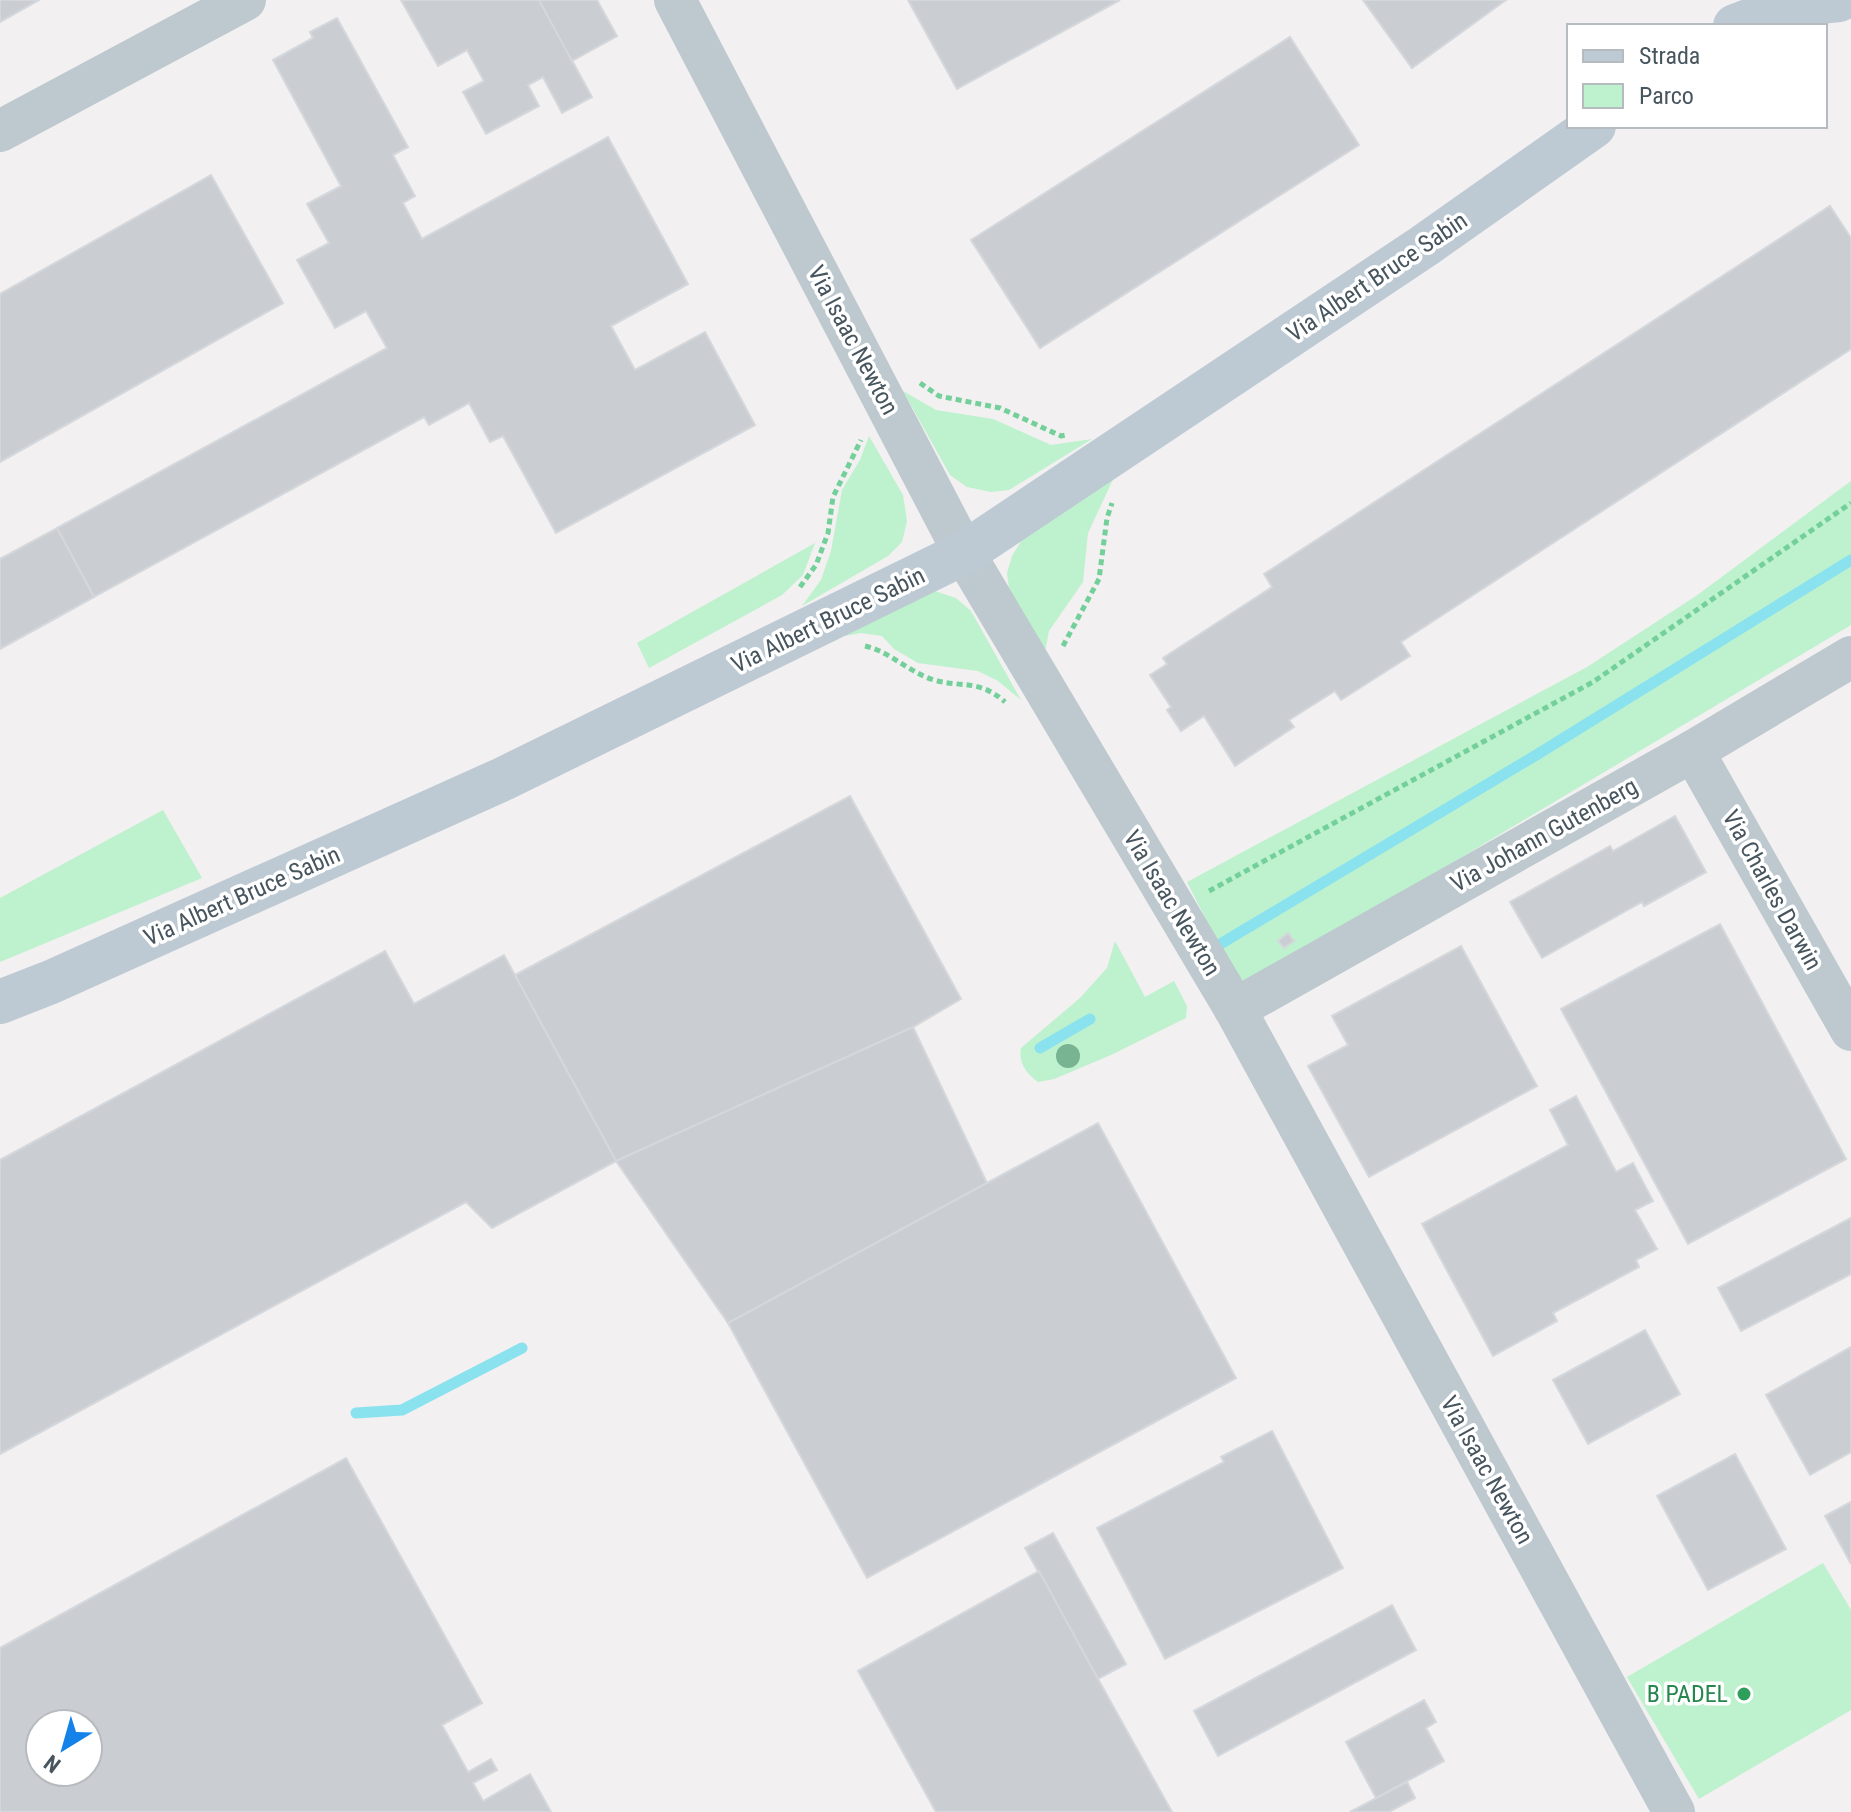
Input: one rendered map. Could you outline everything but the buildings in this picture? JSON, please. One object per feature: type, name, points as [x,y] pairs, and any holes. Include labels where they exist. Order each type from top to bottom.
[{"type":"street","points":[[0,131],[245,0]]},
{"type":"street","name":"Via Isaac Newton","points":[[675,0],[964,553],[1235,1009],[1673,1810]]},
{"type":"street","points":[[1743,17],[1790,5],[1839,0]]},
{"type":"street","name":"Via Albert Bruce Sabin","points":[[0,1002],[503,779],[964,553],[1424,246],[1591,128]]},
{"type":"street","name":"Via Johann Gutenberg","points":[[1235,1009],[1693,751],[1851,657]]},
{"type":"street","name":"Via Charles Darwin","points":[[1693,751],[1851,1030]]},
{"type":"path","points":[[917,381],[939,396],[1000,408],[1061,436],[1071,434]]},
{"type":"path","points":[[796,593],[816,565],[828,533],[833,497],[863,435]]},
{"type":"path","points":[[1060,651],[1099,579],[1107,518],[1114,496]]},
{"type":"path","points":[[1203,894],[1593,682],[1851,503]]},
{"type":"path","points":[[857,645],[877,649],[905,667],[934,680],[983,686],[1010,706]]},
{"type":"green space","points":[[903,391],[936,410],[993,419],[1051,445],[1092,439],[1009,490],[991,492],[967,487],[950,475]]},
{"type":"green space","points":[[869,436],[903,495],[907,521],[902,542],[888,556],[802,606],[821,580],[831,551],[842,490],[860,460]]},
{"type":"green space","points":[[1116,473],[1088,533],[1083,582],[1049,631],[1045,651],[1010,596],[1007,573],[1012,556],[1025,535]]},
{"type":"green space","points":[[1851,481],[1851,625],[1252,982],[1239,984],[1187,882],[1587,667],[1696,596]]},
{"type":"green space","points":[[815,543],[803,575],[782,595],[649,668],[637,643]]},
{"type":"green space","points":[[935,591],[956,598],[971,611],[1021,700],[998,681],[978,671],[918,663],[894,649],[882,636],[861,633],[833,638]]},
{"type":"green space","points":[[163,810],[202,878],[0,962],[0,898]]},
{"type":"green space","points":[[1115,941],[1145,997],[1174,981],[1187,1006],[1186,1018],[1111,1055],[1054,1079],[1038,1082],[1024,1068],[1021,1048],[1080,998],[1107,968]]},
{"type":"green space","name":"B PADEL","points":[[1823,1563],[1851,1610],[1851,1710],[1699,1799],[1627,1677]]},
{"type":"waterway","points":[[1222,943],[1538,754],[1851,560]]},
{"type":"waterway","points":[[1040,1048],[1090,1019]]},
{"type":"waterway","points":[[356,1413],[402,1410],[522,1348]]},
{"type":"place","name":"B PADEL","points":[[1744,1694]]}]
